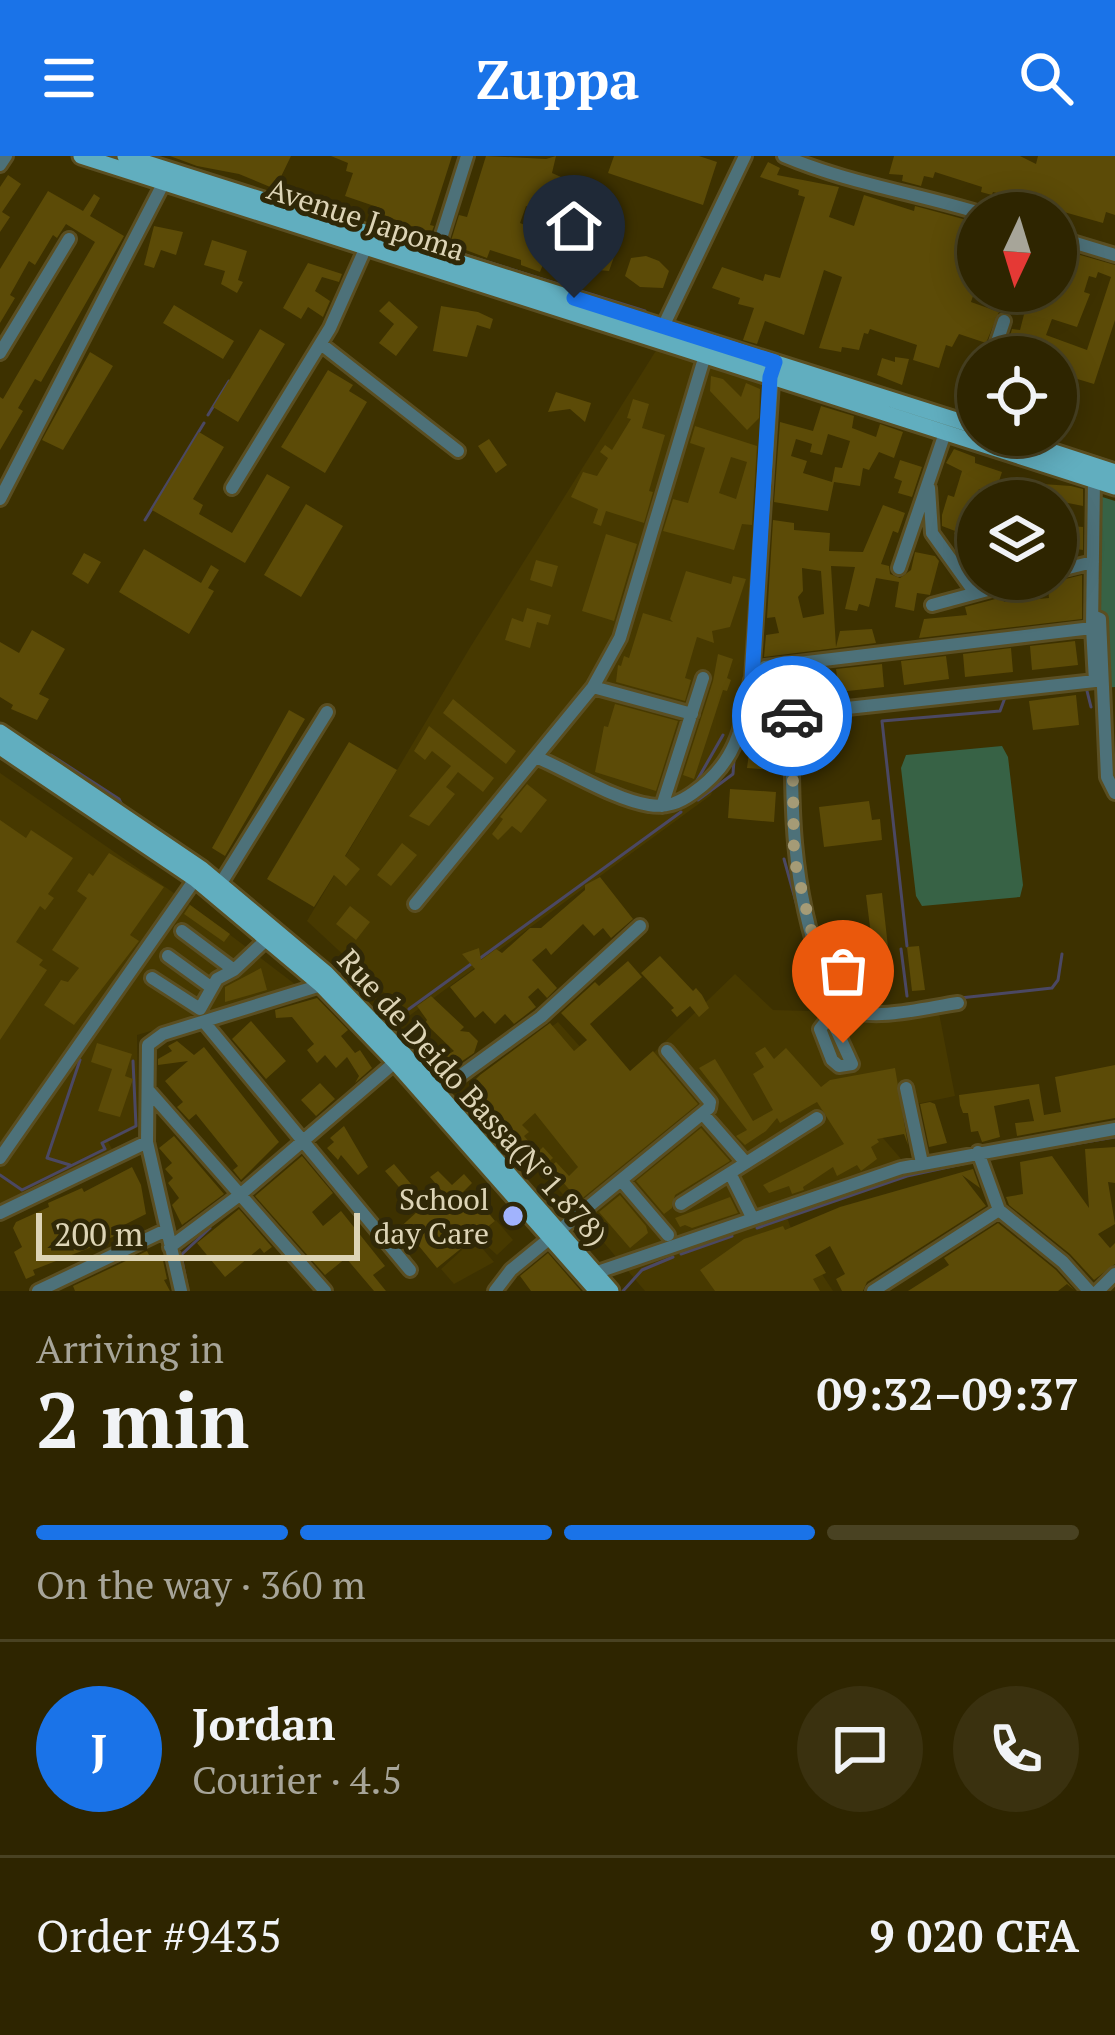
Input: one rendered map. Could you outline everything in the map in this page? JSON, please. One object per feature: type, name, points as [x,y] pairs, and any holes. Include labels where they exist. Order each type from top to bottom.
[{"type":"main road","name":"Avenue Japoma","points":[[81,156],[366,248],[708,348],[945,433],[1115,487]]},
{"type":"main road","name":"Avenue Japoma","points":[[125,156],[436,254],[660,333]]},
{"type":"main road","name":"Avenue Japoma","points":[[772,369],[957,421]]},
{"type":"main road","points":[[1066,456],[1115,472]]},
{"type":"main road","name":"Rue de Deido Bassa(N°1.878)","points":[[0,732],[199,874],[221,883],[334,981],[400,1058],[438,1092],[593,1280],[611,1291]]},
{"type":"main road","points":[[0,747],[199,874],[400,1058],[554,1235]]},
{"type":"street","points":[[0,165],[6,156]]},
{"type":"street","points":[[436,254],[467,156]]},
{"type":"street","points":[[660,333],[745,156]]},
{"type":"street","points":[[784,156],[831,174],[957,206]]},
{"type":"street","points":[[0,499],[163,184]]},
{"type":"street","points":[[0,353],[69,239]]},
{"type":"street","points":[[1077,243],[1115,255]]},
{"type":"street","points":[[232,488],[320,344],[366,248]]},
{"type":"street","points":[[999,336],[1004,321]]},
{"type":"street","points":[[320,344],[458,451]]},
{"type":"street","points":[[415,904],[593,687],[620,638],[708,348]]},
{"type":"street","points":[[536,757],[642,804],[662,806],[682,801],[715,778],[727,762],[752,679],[772,369]]},
{"type":"street","points":[[899,568],[945,433]]},
{"type":"street","points":[[752,679],[767,704],[792,714],[1095,681],[1094,481]]},
{"type":"street","points":[[928,482],[932,532],[957,567]]},
{"type":"street","points":[[1077,566],[1093,562]]},
{"type":"street","points":[[932,605],[957,598]]},
{"type":"street","points":[[765,667],[1100,619],[1107,777],[1115,793]]},
{"type":"street","points":[[662,806],[704,678]]},
{"type":"street","points":[[593,687],[692,714]]},
{"type":"street","points":[[221,883],[327,712]]},
{"type":"street","points":[[792,714],[794,858],[818,958],[840,1004],[871,1014],[958,1003]]},
{"type":"street","points":[[1,1156],[199,874]]},
{"type":"street","points":[[438,1092],[541,1017],[640,926]]},
{"type":"street","points":[[182,931],[235,970]]},
{"type":"street","points":[[152,978],[200,1009],[217,979],[235,970],[267,939]]},
{"type":"street","points":[[168,956],[212,988]]},
{"type":"street","points":[[181,1291],[148,1142],[148,1045],[163,1034],[321,986]]},
{"type":"street","points":[[831,1018],[840,1004]]},
{"type":"street","points":[[204,1022],[410,1270]]},
{"type":"street","points":[[495,1291],[511,1270],[703,1114],[710,1102],[667,1051]]},
{"type":"street","points":[[170,1247],[241,1194],[400,1058]]},
{"type":"street","points":[[905,1088],[922,1163]]},
{"type":"street","points":[[147,1089],[325,1291]]},
{"type":"street","points":[[703,1114],[746,1163]]},
{"type":"street","points":[[681,1204],[818,1118]]},
{"type":"street","points":[[593,1280],[752,1217],[922,1163],[1115,1129]]},
{"type":"street","points":[[0,1213],[148,1142]]},
{"type":"street","points":[[977,1152],[999,1210],[1093,1291],[1115,1274]]},
{"type":"street","points":[[730,1173],[752,1217]]},
{"type":"street","points":[[621,1180],[668,1234]]},
{"type":"street","points":[[873,1291],[999,1210]]},
{"type":"street","points":[[38,1291],[166,1230]]},
{"type":"shaded area","points":[[657,349],[770,382],[743,711],[711,795],[409,1016],[307,921],[471,646]]},
{"type":"shaded area","points":[[0,773],[184,900],[300,988],[137,1035],[138,1127],[108,1142],[112,1149],[0,1206]]},
{"type":"shaded area","points":[[735,974],[773,1010],[844,1012],[884,1021],[939,1013],[955,1096],[863,1115],[902,1160],[784,1208],[790,1226],[833,1291],[645,1291],[470,1085],[558,1022],[617,1088]]},
{"type":"shaded area","points":[[496,1220],[513,1240],[497,1255],[485,1244],[482,1248],[494,1262],[454,1284],[441,1269],[462,1250],[447,1232],[454,1226],[470,1243]]},
{"type":"green space","points":[[1096,495],[1115,501],[1115,687],[1104,688],[1095,618]]},
{"type":"green space","points":[[1002,746],[1008,757],[1023,885],[1020,897],[922,906],[916,896],[901,768],[906,755]]},
{"type":"building","points":[[170,156],[291,156],[275,189]]},
{"type":"building","points":[[331,156],[452,156],[431,234],[345,196],[353,173],[346,171],[348,163]]},
{"type":"building","points":[[486,156],[556,156],[552,173],[579,185],[571,205],[552,197],[545,213],[526,206],[520,223],[537,230],[530,248],[547,254],[540,272],[490,250],[487,258],[450,244],[459,215],[467,217]]},
{"type":"building","points":[[614,156],[699,156],[717,162],[703,205],[608,173]]},
{"type":"building","points":[[894,156],[1020,156],[1036,164],[1038,156],[1115,156],[1115,215],[1106,212],[1103,223],[1077,216],[1077,192],[981,192],[982,187],[935,172],[933,178],[924,176],[921,186],[902,181],[903,175],[889,174]]},
{"type":"building","points":[[768,162],[780,168],[777,175],[839,187],[829,217],[854,226],[864,195],[914,211],[915,206],[957,217],[957,312],[999,312],[989,336],[959,334],[952,347],[946,345],[939,368],[913,360],[917,345],[870,329],[859,350],[819,348],[842,277],[824,270],[804,335],[765,321],[757,344],[743,340],[754,308],[712,288],[722,267],[763,281],[765,274],[780,278],[805,197],[798,195],[799,190],[760,177]]},
{"type":"building","points":[[8,175],[21,184],[2,212],[10,217],[0,232],[0,187]]},
{"type":"building","points":[[48,191],[83,211],[94,194],[100,198],[90,216],[124,236],[41,382],[35,379],[18,408],[23,411],[0,450],[0,397],[3,399],[95,242],[66,224],[57,238],[53,235],[35,265],[29,261],[0,323],[0,269]]},
{"type":"building","points":[[154,226],[183,232],[176,255],[161,250],[154,268],[144,265]]},
{"type":"building","points":[[592,238],[615,254],[609,271],[586,269],[571,258],[576,241]]},
{"type":"building","points":[[212,240],[247,251],[237,293],[221,284],[225,271],[204,265]]},
{"type":"building","points":[[1077,254],[1115,265],[1115,320],[1094,384],[1077,379],[1077,346],[1087,350],[1111,277],[1098,272],[1096,278],[1089,276],[1084,292],[1090,294],[1077,327],[1052,319],[1049,336],[1010,336],[1012,329],[1020,330],[1025,312],[1077,312]]},
{"type":"building","points":[[646,256],[669,271],[663,288],[640,287],[625,276],[631,258]]},
{"type":"building","points":[[308,263],[342,274],[339,282],[322,277],[315,291],[330,301],[323,317],[308,307],[301,319],[283,308]]},
{"type":"building","points":[[389,301],[418,327],[396,356],[379,343],[394,324],[379,311]]},
{"type":"building","points":[[174,305],[234,341],[223,359],[163,323]]},
{"type":"building","points":[[441,306],[493,319],[490,329],[477,325],[467,357],[433,351]]},
{"type":"building","points":[[260,329],[285,344],[238,422],[213,407]]},
{"type":"building","points":[[90,352],[113,366],[63,450],[42,440]]},
{"type":"building","points":[[895,357],[909,359],[902,385],[877,375],[882,358],[895,362]]},
{"type":"building","points":[[328,370],[353,385],[349,391],[367,402],[325,473],[281,447]]},
{"type":"building","points":[[711,376],[723,379],[741,397],[746,383],[760,389],[759,418],[747,430],[710,391]]},
{"type":"building","points":[[556,392],[591,403],[585,422],[570,409],[548,412]]},
{"type":"building","points":[[633,399],[649,404],[642,428],[665,435],[649,491],[653,492],[644,523],[606,511],[601,526],[593,523],[598,509],[571,497],[583,472],[597,476],[608,458],[600,452],[605,445],[612,450],[631,419],[627,418]]},
{"type":"building","points":[[821,406],[854,416],[852,428],[876,437],[880,424],[903,432],[894,458],[879,452],[869,470],[863,468],[860,486],[834,482],[828,511],[774,502],[780,422],[813,431]],"holes":[[[828,434],[850,441],[832,482],[803,473],[807,461],[791,456],[796,439],[812,444],[810,452],[822,455]]]},
{"type":"building","points":[[695,426],[757,446],[752,525],[742,524],[734,550],[663,531],[673,499],[688,503],[705,448],[690,443]],"holes":[[[731,457],[747,462],[736,499],[719,493]]]},
{"type":"building","points":[[199,432],[224,447],[193,499],[203,505],[199,514],[232,533],[267,474],[290,487],[245,563],[152,510]]},
{"type":"building","points":[[489,439],[507,465],[496,473],[478,446]]},
{"type":"building","points":[[954,449],[957,456],[972,456],[975,463],[1002,472],[999,480],[959,480],[962,471],[946,463]]},
{"type":"building","points":[[900,460],[922,467],[912,497],[898,493],[902,481],[894,478]]},
{"type":"building","points":[[957,487],[957,535],[942,526],[948,495],[954,497]]},
{"type":"building","points":[[1077,488],[1083,489],[1083,506],[1077,505]]},
{"type":"building","points":[[306,504],[343,526],[301,597],[264,575]]},
{"type":"building","points":[[883,505],[905,513],[881,564],[900,578],[911,570],[915,552],[935,556],[939,561],[930,595],[917,593],[914,611],[895,607],[899,582],[876,578],[869,607],[859,604],[857,611],[845,609],[855,567],[831,566],[836,647],[840,631],[872,629],[876,643],[764,657],[766,635],[779,633],[775,617],[767,618],[773,520],[794,523],[794,530],[830,533],[829,551],[863,552]],"holes":[[[802,568],[821,571],[824,614],[803,618],[798,597],[803,591]]]},
{"type":"building","points":[[1077,527],[1083,527],[1083,550],[1077,549]]},
{"type":"building","points":[[606,534],[637,544],[614,621],[582,611]]},
{"type":"building","points":[[144,549],[201,583],[211,565],[219,570],[208,588],[214,591],[189,634],[119,592]]},
{"type":"building","points":[[84,553],[101,562],[88,584],[72,574]]},
{"type":"building","points":[[536,560],[558,566],[552,587],[530,580]]},
{"type":"building","points":[[686,571],[731,584],[733,576],[746,579],[730,627],[712,631],[714,643],[697,637],[685,678],[691,680],[685,701],[616,682],[618,665],[624,656],[629,658],[643,613],[673,622],[670,619]]},
{"type":"building","points":[[1082,575],[1082,619],[919,638],[924,619],[967,615],[965,607],[992,600],[1077,600],[1077,576]]},
{"type":"building","points":[[527,608],[551,615],[548,625],[537,622],[530,648],[505,640],[512,618],[523,622]]},
{"type":"building","points":[[32,630],[65,649],[39,694],[49,699],[37,720],[11,709],[13,705],[0,697],[0,642],[19,653]]},
{"type":"building","points":[[1075,641],[1078,665],[1032,670],[1030,646]]},
{"type":"building","points":[[1011,648],[1013,672],[965,677],[963,654]]},
{"type":"building","points":[[718,654],[733,659],[727,678],[731,680],[727,691],[723,690],[694,779],[683,775]]},
{"type":"building","points":[[946,656],[949,679],[904,685],[901,661]]},
{"type":"building","points":[[882,664],[884,687],[839,692],[836,669]]},
{"type":"building","points":[[818,671],[820,694],[780,699],[773,694],[772,677]]},
{"type":"building","points":[[1076,695],[1079,725],[1033,730],[1029,701]]},
{"type":"building","points":[[453,699],[516,751],[506,764],[443,713]]},
{"type":"building","points":[[615,704],[678,721],[656,791],[595,772],[604,726],[608,727]]},
{"type":"building","points":[[289,710],[305,719],[225,856],[212,848]]},
{"type":"building","points":[[753,723],[780,725],[776,770],[747,768]]},
{"type":"building","points":[[429,726],[494,778],[483,792],[458,772],[446,787],[455,794],[429,826],[409,816],[451,766],[432,751],[425,760],[414,751]]},
{"type":"building","points":[[349,742],[397,770],[345,856],[360,869],[346,886],[334,875],[314,907],[267,879]]},
{"type":"building","points":[[527,784],[547,800],[521,833],[512,826],[498,840],[492,834],[500,817]]},
{"type":"building","points":[[730,789],[776,792],[774,822],[728,818]]},
{"type":"building","points":[[869,801],[872,820],[880,819],[882,840],[824,847],[819,807]]},
{"type":"building","points":[[0,820],[26,838],[31,830],[73,858],[48,894],[54,898],[45,910],[40,906],[16,942],[43,960],[39,965],[47,970],[0,1040]]},
{"type":"building","points":[[402,843],[417,855],[391,886],[377,875]]},
{"type":"building","points":[[109,853],[164,887],[130,935],[139,941],[74,1025],[44,1005],[61,980],[68,982],[79,968],[52,950],[87,898],[77,891]]},
{"type":"building","points":[[600,877],[633,919],[611,938],[603,928],[594,936],[583,924],[551,955],[546,948],[532,960],[557,988],[547,998],[538,988],[528,997],[536,1007],[514,1024],[505,1014],[495,1024],[483,1011],[475,1018],[450,987],[475,969],[462,954],[479,948],[481,960],[496,949],[502,953],[530,928],[541,928],[585,885]]},
{"type":"building","points":[[882,893],[888,947],[853,953],[852,937],[871,935],[866,895]]},
{"type":"building","points":[[190,905],[230,934],[224,942],[184,914]]},
{"type":"building","points":[[350,906],[370,922],[356,940],[336,924]]},
{"type":"building","points":[[919,946],[925,990],[912,991],[907,947]]},
{"type":"building","points":[[660,956],[702,995],[709,1008],[699,1017],[690,1006],[677,1017],[641,973]]},
{"type":"building","points":[[628,961],[642,977],[590,1024],[630,1071],[653,1051],[698,1104],[579,1201],[550,1167],[556,1162],[569,1176],[578,1167],[535,1113],[522,1125],[529,1132],[524,1136],[538,1152],[543,1147],[553,1158],[530,1178],[479,1117],[490,1106],[482,1097],[468,1101],[462,1093],[550,1023],[574,1051],[587,1040],[561,1013],[595,982],[599,986]]},
{"type":"building","points":[[261,968],[267,990],[225,1002],[225,987]]},
{"type":"building","points":[[431,996],[464,1027],[460,1031],[478,1041],[474,1053],[449,1070],[442,1058],[454,1051],[425,1023],[417,1006]]},
{"type":"building","points":[[317,998],[348,1030],[341,1036],[355,1053],[360,1050],[372,1068],[355,1083],[359,1076],[347,1057],[336,1068],[325,1055],[317,1063],[307,1050],[314,1044],[292,1017],[276,1018],[275,1010]]},
{"type":"building","points":[[251,1021],[286,1061],[266,1079],[232,1039]]},
{"type":"building","points":[[177,1041],[194,1055],[204,1047],[279,1142],[241,1180],[233,1170],[238,1166],[196,1114],[189,1120],[177,1107],[183,1102],[165,1081],[188,1061],[158,1065],[158,1059],[172,1051],[168,1046]]},
{"type":"building","points":[[97,1043],[132,1054],[125,1076],[133,1079],[120,1117],[98,1111],[112,1069],[91,1062]]},
{"type":"building","points":[[765,1047],[774,1059],[786,1048],[821,1087],[830,1080],[895,1068],[908,1145],[904,1134],[877,1139],[871,1147],[877,1159],[861,1171],[857,1165],[837,1176],[833,1167],[804,1190],[792,1194],[789,1186],[769,1193],[763,1185],[844,1144],[817,1102],[780,1123],[777,1118],[745,1145],[736,1136],[747,1130],[699,1068],[715,1059],[753,1121],[773,1110],[753,1074],[764,1067],[755,1053]]},
{"type":"building","points":[[1115,1065],[1115,1118],[1017,1136],[1015,1123],[1034,1121],[1029,1099],[994,1106],[1000,1137],[982,1142],[978,1131],[971,1132],[968,1113],[960,1105],[959,1095],[1039,1084],[1044,1115],[1061,1112],[1055,1077]]},
{"type":"building","points":[[320,1083],[335,1099],[316,1116],[301,1100]]},
{"type":"building","points":[[920,1104],[935,1104],[947,1143],[929,1147]]},
{"type":"building","points":[[344,1126],[368,1167],[358,1175],[341,1155],[338,1160],[327,1148],[334,1142],[330,1138]]},
{"type":"building","points":[[701,1128],[730,1161],[675,1195],[672,1208],[664,1214],[636,1181]]},
{"type":"building","points":[[174,1136],[224,1194],[182,1225],[172,1205],[179,1198],[168,1183],[173,1178],[165,1169],[172,1163],[159,1148]]},
{"type":"building","points":[[1115,1147],[1115,1183],[1108,1182],[1115,1224],[1098,1234],[1110,1248],[1115,1243],[1115,1264],[1094,1280],[1070,1254],[1009,1205],[1006,1197],[1023,1194],[1020,1162],[1052,1156],[1089,1208],[1085,1149]]},
{"type":"building","points":[[302,1156],[333,1193],[312,1212],[323,1226],[341,1211],[385,1266],[373,1275],[386,1291],[374,1291],[346,1258],[325,1275],[255,1196]]},
{"type":"building","points":[[394,1164],[428,1204],[442,1191],[430,1177],[438,1171],[452,1185],[464,1174],[472,1183],[462,1193],[475,1210],[482,1205],[495,1221],[437,1268],[409,1234],[402,1240],[395,1232],[419,1210],[385,1171]]},
{"type":"building","points":[[132,1167],[146,1214],[116,1229],[119,1234],[108,1239],[101,1233],[88,1239],[92,1247],[33,1270],[35,1275],[26,1279],[14,1252],[22,1247],[13,1228],[16,1222]]},
{"type":"building","points":[[973,1169],[980,1188],[962,1175],[986,1206],[867,1282],[863,1291],[842,1291],[836,1279],[845,1274],[830,1246],[815,1255],[826,1273],[813,1279],[820,1291],[715,1291],[700,1270],[744,1239]]},
{"type":"building","points":[[620,1195],[648,1233],[630,1248],[599,1212]]},
{"type":"building","points":[[730,1197],[738,1213],[692,1228],[680,1227],[675,1218]]},
{"type":"building","points":[[239,1209],[272,1247],[264,1253],[260,1248],[225,1277],[197,1243]]},
{"type":"building","points":[[998,1223],[1074,1290],[1067,1284],[1058,1291],[908,1291],[949,1265],[944,1258]]},
{"type":"building","points":[[147,1251],[152,1261],[162,1256],[170,1291],[75,1291],[73,1286]]},
{"type":"building","points":[[548,1253],[581,1291],[531,1291],[520,1276]]},
{"type":"waterway","points":[[296,202],[389,231]]},
{"type":"waterway","points":[[407,237],[434,246]]},
{"type":"waterway","points":[[443,248],[645,311]]},
{"type":"waterway","points":[[857,380],[917,399]]},
{"type":"waterway","points":[[208,415],[229,381]]},
{"type":"waterway","points":[[949,409],[957,412]]},
{"type":"waterway","points":[[145,520],[204,423]]},
{"type":"waterway","points":[[1077,451],[1115,463]]},
{"type":"waterway","points":[[1086,687],[1091,707]]},
{"type":"waterway","points":[[907,946],[882,721],[1000,711],[1006,695]]},
{"type":"waterway","points":[[695,784],[723,735]]},
{"type":"waterway","points":[[47,757],[51,755],[122,805]]},
{"type":"waterway","points":[[698,800],[733,774],[734,760]]},
{"type":"waterway","points":[[479,959],[681,812]]},
{"type":"waterway","points":[[784,859],[803,927]]},
{"type":"waterway","points":[[901,949],[907,996]]},
{"type":"waterway","points":[[811,953],[824,989]]},
{"type":"waterway","points":[[960,998],[1052,988],[1062,954]]},
{"type":"waterway","points":[[409,1009],[471,964]]},
{"type":"waterway","points":[[831,976],[849,1003]]},
{"type":"waterway","points":[[141,1128],[143,1046]]},
{"type":"waterway","points":[[70,1165],[47,1158],[80,1060]]},
{"type":"waterway","points":[[0,1175],[22,1190],[105,1149],[102,1143],[136,1126],[133,1061]]},
{"type":"waterway","points":[[1050,1148],[1115,1137]]},
{"type":"waterway","points":[[988,1159],[1028,1152]]},
{"type":"waterway","points":[[757,1228],[907,1176],[967,1163]]},
{"type":"waterway","points":[[188,1291],[181,1255],[210,1228]]},
{"type":"waterway","points":[[681,1254],[732,1236]]},
{"type":"waterway","points":[[623,1291],[642,1270],[673,1257]]},
{"type":"way so far","points":[[792,716],[794,858],[818,958],[840,1004],[831,1018],[843,1043]]},
{"type":"place","name":"School day Care","points":[[513,1216]]},
{"type":"route","points":[[574,298],[775,362],[770,377],[752,679],[767,704],[792,716]]}]
